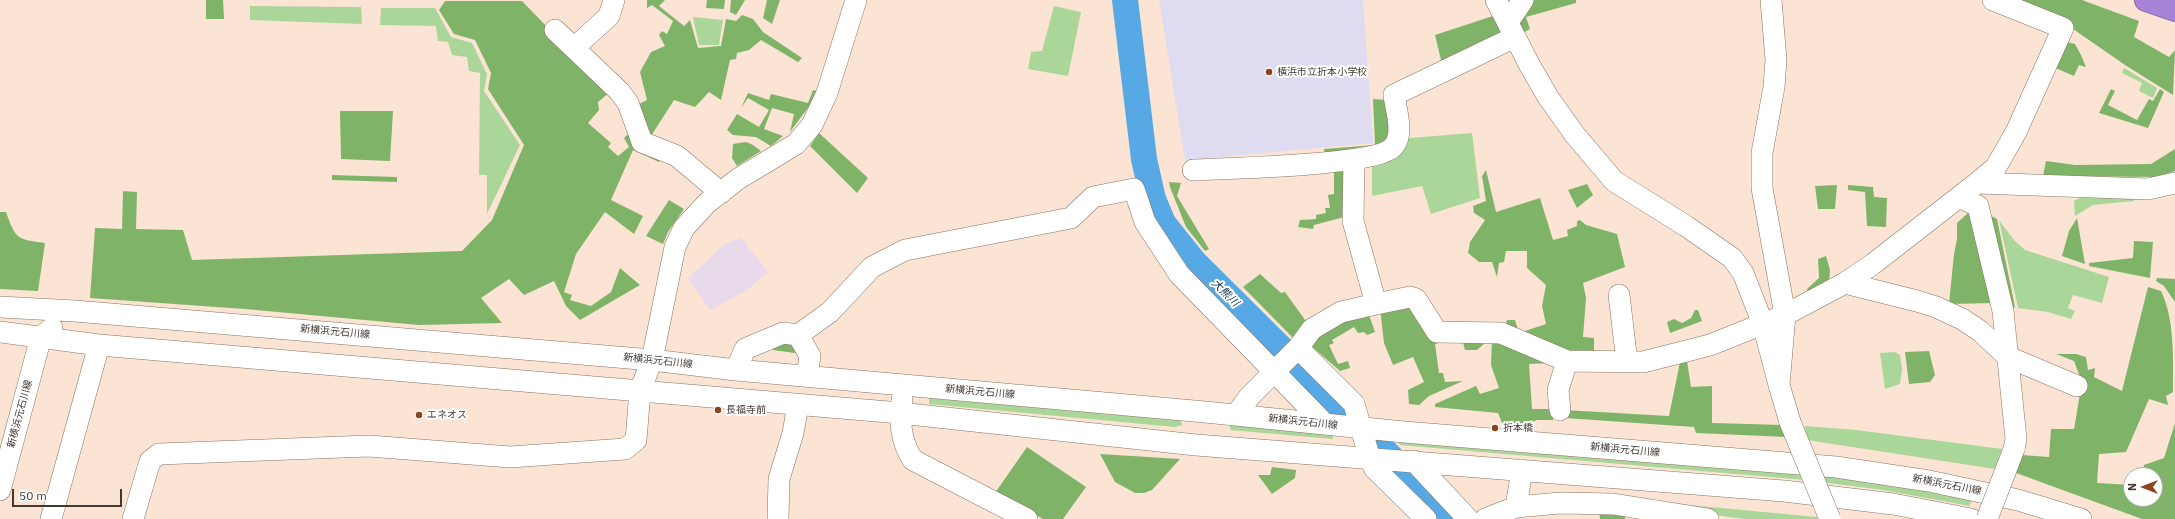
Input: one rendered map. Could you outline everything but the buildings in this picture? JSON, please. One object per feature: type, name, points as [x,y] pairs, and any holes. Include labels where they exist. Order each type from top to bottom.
[{"type":"highway","points":[[2146,0],[2175,10]]},
{"type":"street","points":[[574,48],[609,16],[614,0]]},
{"type":"street","points":[[133,519],[150,461],[159,454],[369,446],[510,457],[625,449],[636,440],[640,391],[652,360],[675,247],[684,228],[707,204],[738,179],[796,144],[812,125],[827,93],[856,0]]},
{"type":"street","points":[[1496,0],[1548,96],[1575,135],[1614,181],[1686,226],[1732,258],[1743,273],[1763,324],[1790,422],[1830,519]]},
{"type":"street","points":[[1193,170],[1354,160],[1386,153],[1395,145],[1399,135],[1394,95],[1511,30],[1524,0]]},
{"type":"street","points":[[1771,0],[1776,60],[1774,87],[1762,153],[1762,188],[1785,315],[1779,385]]},
{"type":"street","points":[[1236,415],[1250,397],[1298,348],[1312,329],[1341,312],[1376,304],[1410,297],[1416,299],[1437,332],[1501,333],[1567,361],[1643,362],[1710,345],[1785,315],[1845,283],[1873,264],[1978,183],[1996,167],[2016,132],[2063,28],[1993,0]]},
{"type":"street","points":[[555,30],[624,97],[628,103],[642,142],[678,156],[721,193]]},
{"type":"street","points":[[1354,160],[1353,221],[1376,304]]},
{"type":"street","points":[[1978,183],[2148,189],[2175,183]]},
{"type":"street","points":[[736,370],[745,349],[783,333],[798,335],[830,312],[872,267],[905,250],[1071,218],[1093,197],[1134,189],[1145,222],[1179,274],[1326,424]]},
{"type":"street","points":[[1959,197],[1978,206],[2003,311],[2016,439],[2014,449],[1987,519]]},
{"type":"street","points":[[1845,283],[1917,301],[1962,319],[1980,331],[2008,357],[2077,386]]},
{"type":"street","points":[[1619,295],[1627,362]]},
{"type":"street","name":"新横浜元石川線","points":[[0,307],[75,311],[652,360],[736,370],[905,386],[1326,424],[1836,467],[1929,481],[2011,498],[2081,519]]},
{"type":"street","points":[[41,337],[75,311],[99,345]]},
{"type":"street","points":[[0,332],[99,345],[900,413],[1196,445],[1784,491],[1893,504],[1971,519]]},
{"type":"street","points":[[798,335],[810,356],[807,376]]},
{"type":"street","name":"新横浜元石川線","points":[[0,490],[41,337]]},
{"type":"street","points":[[52,519],[99,345]]},
{"type":"street","points":[[1298,348],[1354,404],[1362,427],[1370,459],[1375,469],[1426,519]]},
{"type":"street","points":[[1560,410],[1558,390],[1567,361]]},
{"type":"street","points":[[905,386],[900,413],[905,449],[913,460],[1027,519]]},
{"type":"street","points":[[778,519],[779,479],[793,432],[798,405]]},
{"type":"street","points":[[1414,461],[1468,519]]},
{"type":"street","points":[[1516,507],[1522,470]]},
{"type":"street","points":[[1485,519],[1516,507],[1560,503],[1613,504],[1708,519]]},
{"type":"shaded area","name":"横浜市立折本小学校","points":[[1159,0],[1363,0],[1373,143],[1185,160]]},
{"type":"shaded area","points":[[741,238],[768,272],[746,291],[710,310],[688,278],[725,244]]},
{"type":"green space","points":[[206,0],[223,0],[224,19],[206,19]]},
{"type":"green space","points":[[647,0],[665,0],[659,6],[684,26],[690,20],[698,48],[721,46],[726,19],[736,21],[742,15],[753,19],[763,32],[802,58],[798,62],[761,40],[749,50],[737,53],[736,59],[730,60],[721,100],[709,92],[695,107],[674,100],[651,136],[644,141],[633,107],[647,100],[640,72],[651,52],[665,46],[659,35],[662,31],[667,34],[673,21],[652,5],[647,8]]},
{"type":"green space","points":[[707,0],[725,0],[724,9],[706,8]]},
{"type":"green space","points":[[731,0],[745,0],[736,15],[730,12]]},
{"type":"green space","points":[[767,0],[780,0],[772,24],[763,18]]},
{"type":"green space","points":[[1529,0],[1576,0],[1576,3],[1526,17],[1530,29],[1519,35],[1512,23]]},
{"type":"green space","points":[[2010,0],[2082,0],[2139,21],[2134,37],[2169,57],[2175,50],[2173,95],[2125,65],[2063,22]]},
{"type":"green space","points":[[445,1],[522,1],[610,92],[598,102],[599,110],[588,123],[611,143],[608,147],[618,156],[629,147],[624,138],[631,131],[662,154],[659,162],[633,150],[611,200],[643,216],[634,234],[605,212],[576,254],[564,292],[572,295],[570,300],[591,306],[611,292],[620,268],[640,285],[580,320],[566,306],[554,281],[524,295],[509,279],[481,298],[502,323],[419,325],[245,309],[90,298],[95,228],[122,229],[123,191],[137,192],[136,229],[183,230],[192,260],[462,251],[492,220],[524,145],[488,89],[491,73],[475,40],[454,34],[439,10]]},
{"type":"green space","points":[[250,6],[361,7],[362,24],[250,20]]},
{"type":"green space","points":[[1054,6],[1081,12],[1068,76],[1028,69],[1031,52],[1042,51]]},
{"type":"green space","points":[[381,8],[435,8],[451,37],[472,43],[487,74],[484,91],[520,145],[487,214],[487,175],[479,175],[480,73],[469,71],[467,57],[452,55],[448,42],[438,41],[436,26],[380,25]]},
{"type":"green space","points":[[1496,15],[1506,33],[1442,64],[1435,35]]},
{"type":"green space","points":[[693,17],[723,20],[719,45],[699,45]]},
{"type":"green space","points":[[2064,41],[2075,44],[2086,67],[2079,65],[2074,76],[2053,67]]},
{"type":"green space","points":[[2124,68],[2157,88],[2153,98],[2139,91],[2142,83],[2122,73]]},
{"type":"green space","points":[[2111,89],[2115,91],[2108,105],[2137,120],[2149,99],[2153,101],[2160,89],[2164,92],[2148,128],[2099,113]]},
{"type":"green space","points":[[813,90],[817,91],[810,105],[790,132],[794,114],[772,108],[764,129],[783,136],[771,146],[756,137],[733,135],[727,130],[737,114],[759,127],[769,110],[748,98],[741,108],[748,93],[769,100],[771,94],[808,103]]},
{"type":"green space","points":[[1373,99],[1387,100],[1390,143],[1325,156],[1324,149],[1375,145]]},
{"type":"green space","points":[[340,111],[393,111],[390,161],[341,159]]},
{"type":"green space","points":[[819,133],[868,178],[857,193],[810,146]]},
{"type":"green space","points":[[1472,133],[1480,198],[1431,214],[1422,186],[1372,196],[1372,166],[1392,157],[1410,138]]},
{"type":"green space","points":[[746,142],[761,151],[737,166],[732,158],[733,144]]},
{"type":"green space","points":[[2175,149],[2175,171],[2156,177],[2043,176],[2046,161],[2075,165],[2151,164]]},
{"type":"green space","points":[[1349,168],[1348,216],[1314,225],[1313,229],[1298,227],[1300,220],[1316,219],[1316,215],[1326,213],[1325,208],[1330,208],[1328,195],[1334,194],[1334,170]]},
{"type":"green space","points":[[1486,170],[1496,212],[1540,198],[1553,240],[1568,236],[1567,230],[1577,226],[1577,221],[1580,220],[1586,225],[1617,234],[1625,267],[1583,283],[1586,298],[1583,337],[1594,338],[1594,356],[1589,360],[1504,330],[1507,320],[1515,320],[1519,333],[1546,324],[1542,306],[1546,285],[1527,268],[1527,251],[1506,251],[1504,262],[1499,263],[1497,277],[1492,262],[1479,262],[1468,253],[1470,242],[1485,220],[1474,213],[1473,206],[1486,201],[1482,176]]},
{"type":"green space","points":[[332,175],[397,177],[397,182],[332,180]]},
{"type":"green space","points":[[1169,182],[1181,183],[1177,196],[1209,249],[1205,251],[1186,227]]},
{"type":"green space","points":[[1587,184],[1593,195],[1577,208],[1568,190]]},
{"type":"green space","points":[[1837,185],[1835,209],[1818,209],[1815,186]]},
{"type":"green space","points":[[1848,185],[1873,187],[1874,197],[1887,198],[1886,227],[1867,226],[1865,192],[1848,190]]},
{"type":"green space","points":[[2133,193],[2134,201],[2093,205],[2075,216],[2074,201],[2086,195]]},
{"type":"green space","points":[[669,200],[684,209],[668,232],[663,244],[646,236]]},
{"type":"green space","points":[[1963,206],[1974,209],[1995,303],[1949,304],[1957,239],[1957,223],[1968,213]]},
{"type":"green space","points":[[1981,210],[1997,219],[2015,307],[2007,311]]},
{"type":"green space","points":[[0,212],[6,212],[15,233],[23,239],[45,243],[38,291],[0,289]]},
{"type":"green space","points":[[2077,218],[2085,264],[2062,256],[2069,231]]},
{"type":"green space","points":[[1999,220],[2014,240],[2025,250],[2109,277],[2102,303],[2073,295],[2068,308],[2075,311],[2071,319],[2048,312],[2018,308]]},
{"type":"green space","points":[[2134,241],[2153,242],[2150,278],[2089,266],[2089,263],[2133,258]]},
{"type":"green space","points":[[1826,256],[1830,270],[1829,284],[1809,295],[1807,289],[1819,278],[1818,259]]},
{"type":"green space","points":[[1260,274],[1281,293],[1285,292],[1308,324],[1297,342],[1243,287]]},
{"type":"green space","points":[[2157,278],[2175,279],[2175,302],[2164,286],[2156,281]]},
{"type":"green space","points":[[2148,287],[2161,291],[2166,302],[2171,327],[2173,392],[2166,396],[2168,405],[2149,399],[2126,452],[2099,454],[2097,483],[2123,485],[2123,507],[2163,507],[2163,467],[2144,467],[2144,465],[2164,458],[2175,423],[2175,519],[2142,519],[2016,473],[2022,455],[2049,457],[2051,429],[2074,429],[2082,382],[2074,361],[2056,354],[2076,354],[2086,357],[2088,370],[2095,368],[2094,377],[2122,391]]},
{"type":"green space","points":[[1410,300],[1432,336],[1483,335],[1484,344],[1477,350],[1465,350],[1462,338],[1435,344],[1439,373],[1443,373],[1445,382],[1463,381],[1429,396],[1419,405],[1409,404],[1408,390],[1424,382],[1413,357],[1393,365],[1384,343],[1380,308]]},
{"type":"green space","points":[[1695,310],[1698,310],[1702,321],[1670,333],[1667,322],[1674,319],[1682,323],[1691,318]]},
{"type":"green space","points":[[1368,312],[1375,332],[1367,335],[1364,332],[1358,333],[1354,327],[1332,340],[1334,343],[1329,345],[1338,364],[1348,361],[1350,368],[1340,371],[1310,345],[1322,332],[1336,322],[1351,316]]},
{"type":"green space","points":[[782,336],[802,354],[773,350],[773,344]]},
{"type":"green space","points":[[1492,337],[1551,363],[1529,364],[1532,409],[1553,409],[1553,420],[1536,420],[1528,426],[1502,423],[1498,413],[1435,407],[1435,404],[1476,386],[1480,394],[1499,388],[1491,365]]},
{"type":"green space","points":[[1929,351],[1935,375],[1930,382],[1909,384],[1905,352]]},
{"type":"green space","points":[[1895,352],[1900,355],[1902,369],[1900,384],[1885,389],[1880,353]]},
{"type":"green space","points":[[1687,361],[1691,387],[1712,386],[1712,423],[1784,425],[1787,437],[1696,433],[1694,427],[1565,418],[1564,410],[1669,416],[1680,362]]},
{"type":"green space","points":[[929,398],[1181,420],[1182,425],[1175,427],[929,404]]},
{"type":"green space","points":[[1230,424],[1333,432],[1333,439],[1230,430]]},
{"type":"green space","points":[[1805,426],[1856,430],[2002,449],[1995,469],[1807,440]]},
{"type":"green space","points":[[1398,439],[1804,473],[1884,483],[1971,500],[1970,506],[1883,490],[1805,480],[1400,445]]},
{"type":"green space","points":[[1027,447],[1086,487],[1063,519],[1043,519],[995,493]]},
{"type":"green space","points":[[1100,454],[1180,459],[1152,490],[1144,493],[1135,493],[1115,482]]},
{"type":"green space","points":[[1272,467],[1296,470],[1295,478],[1272,494],[1258,475],[1270,475]]},
{"type":"green space","points":[[1654,504],[1689,505],[1817,517],[1817,519],[1745,519],[1691,512]]},
{"type":"green space","points":[[1599,509],[1626,509],[1625,519],[1600,519]]},
{"type":"waterway","name":"大熊川","points":[[1125,0],[1144,159],[1153,199],[1163,223],[1195,263],[1453,519]]},
{"type":"place","name":"横浜市立折本小学校","points":[[1269,72]]},
{"type":"place","name":"長福寺前","points":[[718,410]]},
{"type":"place","name":"エネオス","points":[[419,415]]},
{"type":"place","name":"折本橋","points":[[1495,428]]}]
